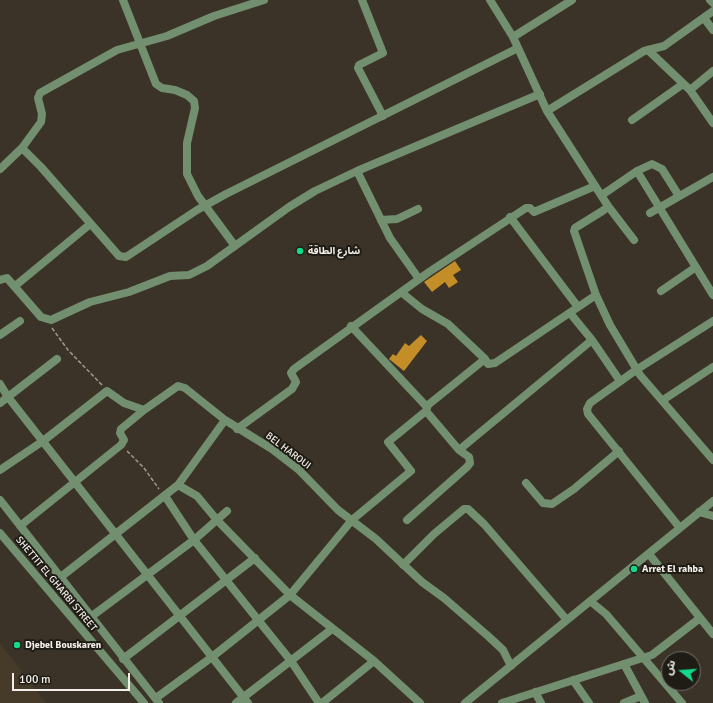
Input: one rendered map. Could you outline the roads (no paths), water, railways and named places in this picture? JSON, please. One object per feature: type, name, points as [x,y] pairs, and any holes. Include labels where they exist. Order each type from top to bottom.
[{"type":"street","points":[[123,0],[138,43],[156,84],[162,88],[176,90],[187,95],[194,102],[195,108],[187,143],[187,174],[198,196],[235,246]]},
{"type":"street","points":[[0,169],[22,148],[42,119],[38,98],[40,93],[74,75],[110,53],[138,43],[167,36],[214,16],[264,0]]},
{"type":"street","points":[[362,0],[383,53],[359,65],[358,68],[383,116]]},
{"type":"street","points":[[490,0],[513,37],[547,111],[608,206],[634,240]]},
{"type":"street","points":[[513,37],[572,0]]},
{"type":"street","points":[[710,0],[713,3]]},
{"type":"street","points":[[547,111],[648,50],[664,46],[713,10]]},
{"type":"street","points":[[704,18],[713,30]]},
{"type":"street","points":[[22,148],[41,167],[89,225],[119,256],[126,257],[206,206],[518,48]]},
{"type":"street","points":[[648,50],[690,90],[712,118]]},
{"type":"street","points":[[690,90],[713,71]]},
{"type":"street","points":[[632,120],[683,84]]},
{"type":"street","points":[[0,280],[7,278],[41,317],[45,320],[51,320],[90,302],[129,292],[170,276],[189,275],[195,273],[208,266],[289,207],[315,191],[357,171],[540,94]]},
{"type":"street","points":[[602,195],[648,164],[660,166],[679,196]]},
{"type":"street","points":[[357,171],[390,238],[419,279]]},
{"type":"street","points":[[637,171],[713,295]]},
{"type":"street","points":[[650,213],[679,196],[712,181]]},
{"type":"street","points":[[237,429],[292,389],[296,382],[291,371],[351,326],[510,217],[526,208],[530,208],[534,212],[595,186]]},
{"type":"street","points":[[608,206],[575,228],[574,232],[596,295],[636,370],[713,460]]},
{"type":"street","points":[[381,220],[397,219],[418,209]]},
{"type":"street","points":[[510,217],[578,308]]},
{"type":"street","points":[[15,286],[89,225]]},
{"type":"street","points":[[661,291],[696,267]]},
{"type":"street","points":[[401,292],[422,309],[448,324],[488,364],[495,363],[596,295]]},
{"type":"street","points":[[570,313],[592,340],[620,381]]},
{"type":"street","points":[[0,335],[20,321]]},
{"type":"street","points":[[680,528],[588,414],[587,408],[590,403],[620,381],[713,321]]},
{"type":"street","points":[[351,326],[427,409],[459,450],[469,457],[470,463],[467,467],[407,520]]},
{"type":"street","points":[[459,450],[592,340]]},
{"type":"street","points":[[0,403],[56,359]]},
{"type":"street","points":[[0,500],[62,576],[123,659],[158,701],[290,595],[352,520],[411,470],[388,442],[485,360]]},
{"type":"street","points":[[663,400],[713,367]]},
{"type":"street","points":[[0,384],[8,397],[246,700]]},
{"type":"street","name":"BEL HAROUI","points":[[144,410],[175,388],[181,386],[237,429],[272,449],[298,469],[338,510],[376,539],[403,565],[488,636],[503,650],[511,666]]},
{"type":"street","points":[[0,470],[43,441],[107,391],[124,403],[144,410]]},
{"type":"street","points":[[20,526],[76,483],[121,445],[124,440],[120,432],[121,429],[144,410]]},
{"type":"street","points":[[62,576],[178,485],[225,420]]},
{"type":"street","points":[[526,483],[543,503],[552,504],[574,489],[618,452]]},
{"type":"street","points":[[178,485],[197,496],[217,520],[290,595],[374,661],[420,703]]},
{"type":"street","points":[[165,496],[194,540],[291,661],[321,703],[374,661]]},
{"type":"street","points":[[465,703],[713,501]]},
{"type":"street","points":[[403,565],[434,534],[464,509],[468,509],[484,524],[567,620]]},
{"type":"street","points":[[92,616],[194,540],[226,511]]},
{"type":"street","points":[[699,512],[713,516]]},
{"type":"street","name":"SHETTIT EL GHARBI STREET","points":[[0,533],[144,703]]},
{"type":"street","points":[[648,554],[712,632]]},
{"type":"street","points":[[123,659],[254,558]]},
{"type":"street","points":[[590,601],[606,614],[682,703]]},
{"type":"street","points":[[502,703],[659,652],[700,618]]},
{"type":"street","points":[[236,703],[246,700],[291,661],[332,629]]},
{"type":"street","points":[[624,664],[643,699],[624,703]]},
{"type":"street","points":[[573,680],[589,703]]},
{"type":"street","points":[[535,692],[541,703]]},
{"type":"place","name":"شارع الطاقة","points":[[300,251]]},
{"type":"place","name":"Arret El rahba","points":[[634,569]]},
{"type":"place","name":"Djebel Bouskaren","points":[[17,645]]}]
